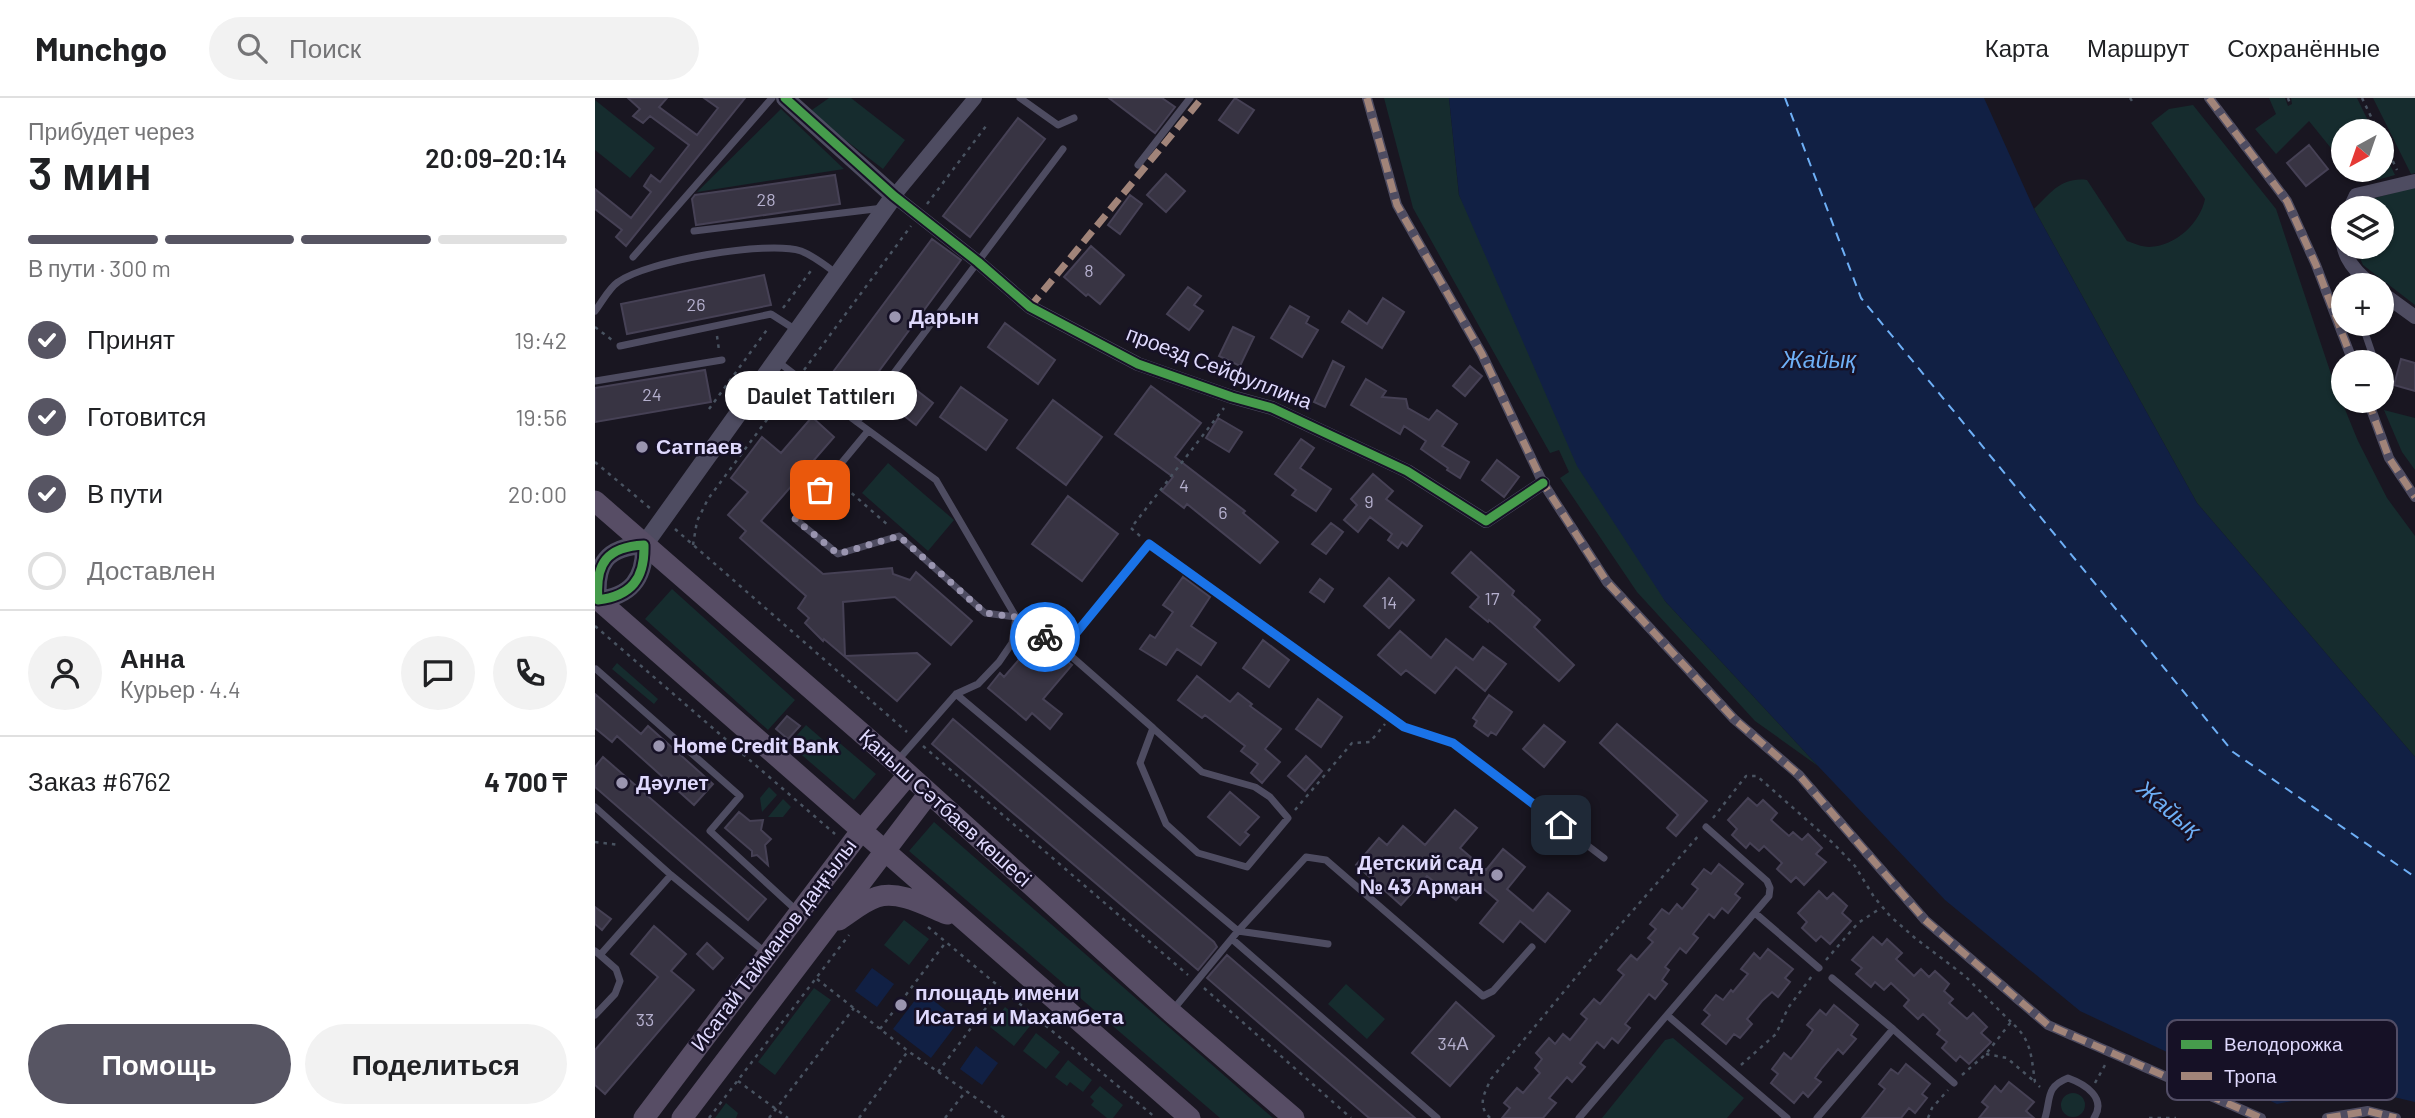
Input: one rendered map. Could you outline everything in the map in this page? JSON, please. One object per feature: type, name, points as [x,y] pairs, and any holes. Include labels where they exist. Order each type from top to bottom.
[{"type":"main road","name":"Қаныш Сәтбаев көшесі","points":[[595,501],[685,577],[1171,1012],[1294,1118]]},
{"type":"main road","points":[[596,600],[1190,1118]]},
{"type":"main road","name":"Исатай Тайманов даңғылы","points":[[644,1118],[861,831],[902,769]]},
{"type":"main road","name":"Исатай Тайманов даңғылы","points":[[682,1118],[883,850],[929,793]]},
{"type":"main road","points":[[826,929],[874,897],[886,895],[909,899],[966,923]]},
{"type":"street","points":[[785,98],[889,202]]},
{"type":"street","points":[[644,545],[623,546],[605,559],[595,579],[596,600],[617,597],[634,583],[644,565],[644,545],[889,202],[975,98]]},
{"type":"street","points":[[1367,98],[1397,205],[1482,354],[1543,484],[1607,582],[1734,719],[1799,775],[1925,920],[2048,1025],[2167,1077]]},
{"type":"street","points":[[2209,98],[2287,201],[2316,265],[2348,350]]},
{"type":"street","points":[[2356,196],[2410,182]]},
{"type":"street","name":"проезд Сейфуллина","points":[[889,202],[919,216],[1030,307],[1138,364],[1272,408],[1406,471],[1486,521],[1543,484]]},
{"type":"street","points":[[2394,302],[2415,317]]},
{"type":"street","points":[[2372,413],[2389,458],[2415,496]]},
{"type":"street","points":[[2220,1100],[2261,1118]]},
{"type":"street","points":[[2327,1118],[2368,1111],[2396,1118]]},
{"type":"lane","points":[[633,257],[772,98]]},
{"type":"lane","points":[[1020,98],[1058,125],[1074,118]]},
{"type":"lane","points":[[1138,165],[1189,98]]},
{"type":"lane","points":[[857,422],[1063,149]]},
{"type":"lane","points":[[694,231],[889,202]]},
{"type":"lane","points":[[595,311],[618,282],[661,263],[769,247],[799,251],[819,260],[837,274]]},
{"type":"lane","points":[[620,346],[771,314],[797,331]]},
{"type":"lane","points":[[595,381],[722,360]]},
{"type":"lane","points":[[777,361],[936,480],[1016,617],[1063,649],[1202,772],[1255,787],[1270,797],[1288,818],[1247,867],[1198,853],[1166,824],[1140,763],[1153,729]]},
{"type":"lane","points":[[868,431],[795,519],[838,554],[899,536],[985,613],[1016,617]]},
{"type":"lane","points":[[1063,649],[1149,544],[1404,727],[1453,743],[1604,858]]},
{"type":"lane","points":[[902,769],[916,740],[955,694],[978,684],[999,662],[1012,643],[1016,617]]},
{"type":"lane","points":[[596,669],[740,796],[710,831],[799,913]]},
{"type":"lane","points":[[955,694],[1238,931],[1328,944]]},
{"type":"lane","points":[[595,807],[670,875],[768,954]]},
{"type":"lane","points":[[1579,1118],[1769,896],[1767,881],[1706,827]]},
{"type":"lane","points":[[1171,1012],[1238,931],[1306,857],[1327,860],[1483,996],[1493,991],[1532,947]]},
{"type":"lane","points":[[595,1015],[615,994],[620,981],[617,969],[597,953],[670,875]]},
{"type":"lane","points":[[1755,913],[1819,968]]},
{"type":"lane","points":[[1232,939],[1437,1118]]},
{"type":"lane","points":[[1832,978],[1954,1083]]},
{"type":"lane","points":[[1667,1015],[1787,1118]]},
{"type":"lane","points":[[1817,1118],[1893,1029]]},
{"type":"lane","points":[[2045,1118],[2048,1095],[2059,1081],[2068,1077],[2090,1089],[2098,1103],[2094,1118]]},
{"type":"path","points":[[2288,98],[2290,104]]},
{"type":"path","points":[[2362,98],[2372,119]]},
{"type":"path","points":[[693,545],[697,521],[708,499],[986,126]]},
{"type":"path","points":[[2394,157],[2410,182]]},
{"type":"path","points":[[709,410],[819,260]]},
{"type":"path","points":[[715,326],[722,360]]},
{"type":"path","points":[[595,327],[620,346]]},
{"type":"path","points":[[1149,544],[1131,528],[1232,397]]},
{"type":"path","points":[[595,462],[1351,1118]]},
{"type":"path","points":[[832,475],[899,536]]},
{"type":"path","points":[[641,500],[645,495]]},
{"type":"path","points":[[595,626],[838,836]]},
{"type":"path","points":[[1288,818],[1352,743],[1370,742],[1391,718]]},
{"type":"path","points":[[1490,1118],[1483,1111],[1481,1099],[1491,1079],[1706,827],[1746,776],[1757,776],[1834,844],[1855,866],[1883,907],[1915,938],[1965,976],[2024,1033],[2031,1052],[2035,1082]]},
{"type":"path","points":[[595,842],[640,848]]},
{"type":"path","points":[[1733,1072],[1776,1034],[1800,989],[1858,923],[1883,907]]},
{"type":"path","points":[[920,920],[1156,1118]]},
{"type":"path","points":[[709,1118],[853,930]]},
{"type":"path","points":[[880,1029],[947,941]]},
{"type":"path","points":[[817,979],[908,1051],[1005,1118]]},
{"type":"path","points":[[938,1072],[1001,988]]},
{"type":"path","points":[[769,1118],[853,1008]]},
{"type":"path","points":[[1928,1118],[1932,1108],[1954,1083],[1986,1054],[2011,1022]]},
{"type":"path","points":[[859,1118],[908,1051]]},
{"type":"path","points":[[2090,1089],[2099,1079],[2110,1052]]},
{"type":"path","points":[[1986,1054],[2007,1058],[2048,1095]]},
{"type":"path","points":[[738,1081],[789,1118]]},
{"type":"path","points":[[945,1118],[966,1091]]},
{"type":"path","points":[[2149,1118],[2176,1118]]},
{"type":"green space","points":[[829,98],[851,98],[905,140],[883,169],[809,112]]},
{"type":"green space","points":[[1384,98],[1449,98],[1459,195],[1665,601],[1818,766],[1755,721],[1637,592],[1560,478],[1569,472],[1559,450],[1550,453],[1413,208]]},
{"type":"green space","points":[[2269,98],[2285,98],[2288,106],[2292,104],[2291,98],[2357,98],[2367,119],[2331,119],[2331,148],[2309,121],[2276,154],[2255,129],[2276,114]]},
{"type":"green space","points":[[2373,98],[2415,98],[2415,173],[2411,174],[2394,140],[2394,119],[2384,119]]},
{"type":"green space","points":[[595,100],[655,148],[630,178],[595,150]]},
{"type":"green space","points":[[2193,105],[2276,209],[2331,374],[2331,413],[2347,413],[2387,498],[2415,536],[2415,757],[2197,503],[2034,209],[2064,183],[2087,180],[2127,241],[2149,247],[2159,246],[2177,238],[2198,216],[2205,199],[2151,123],[2169,109]]},
{"type":"green space","points":[[781,109],[844,169],[697,192]]},
{"type":"green space","points":[[2415,187],[2415,305],[2394,289],[2394,273],[2373,273],[2363,265],[2360,259],[2394,259],[2394,196],[2382,196]]},
{"type":"green space","points":[[2385,413],[2415,418],[2415,470],[2402,452]]},
{"type":"green space","points":[[888,463],[954,520],[928,551],[862,493]]},
{"type":"green space","points":[[672,589],[795,700],[768,730],[645,619]]},
{"type":"green space","points":[[617,663],[658,699],[654,704],[612,669]]},
{"type":"green space","points":[[806,725],[829,745],[835,739],[876,774],[854,800],[789,744]]},
{"type":"green space","points":[[769,787],[777,795],[762,812],[760,798]]},
{"type":"green space","points":[[783,799],[791,807],[783,817],[768,817]]},
{"type":"green space","points":[[934,822],[1273,1118],[1220,1118],[909,851]]},
{"type":"green space","points":[[904,920],[929,939],[909,965],[884,945]]},
{"type":"green space","points":[[1346,984],[1385,1019],[1367,1039],[1328,1004]]},
{"type":"green space","points":[[814,988],[831,1000],[775,1075],[758,1062]]},
{"type":"green space","points":[[1005,1007],[1030,1026],[1014,1046],[990,1027]]},
{"type":"green space","points":[[1036,1033],[1060,1052],[1046,1069],[1023,1051]]},
{"type":"green space","points":[[1673,1038],[1744,1098],[1727,1118],[1602,1118],[1665,1040]]},
{"type":"green space","points":[[1068,1060],[1092,1080],[1083,1092],[1070,1082],[1067,1086],[1055,1077]]},
{"type":"green space","points":[[1100,1086],[1123,1105],[1113,1118],[1107,1118],[1091,1105],[1094,1101],[1090,1097]]},
{"type":"green space","points":[[2068,1093],[2078,1093],[2085,1100],[2085,1110],[2078,1117],[2068,1117],[2061,1110],[2061,1100]]},
{"type":"green space","points":[[726,1103],[738,1113],[736,1118],[715,1118]]},
{"type":"water","name":"Жайық","points":[[1449,98],[1984,98],[2034,209],[2197,503],[2415,757],[2415,1102],[2397,1098],[2397,1020],[2167,1020],[2167,1052],[2080,1011],[1945,900],[1665,601],[1577,466],[1459,195]]},
{"type":"water","points":[[872,968],[894,984],[877,1007],[855,991]]},
{"type":"water","points":[[922,991],[959,1021],[931,1058],[893,1029]]},
{"type":"water","points":[[976,1046],[998,1063],[982,1085],[960,1069]]},
{"type":"water","name":"Жайық","points":[[2269,1100],[2296,1100],[2277,1104]]},
{"type":"building","points":[[628,98],[667,98],[659,107],[697,135],[718,108],[704,98],[745,98],[626,246],[616,237],[622,230],[595,209],[595,189],[631,218],[651,192],[644,186],[651,175],[660,182],[689,145],[650,116],[643,123],[633,116],[640,109]]},
{"type":"building","points":[[1109,98],[1162,98],[1175,107],[1155,133]]},
{"type":"building","points":[[1235,98],[1254,110],[1238,133],[1219,120]]},
{"type":"building","points":[[1018,118],[1045,139],[970,237],[943,216]]},
{"type":"building","points":[[2309,145],[2328,169],[2306,186],[2287,163]]},
{"type":"building","points":[[1166,174],[1185,191],[1166,212],[1147,195]]},
{"type":"building","points":[[835,175],[840,204],[696,225],[692,199],[695,195]]},
{"type":"building","points":[[1130,195],[1142,204],[1120,234],[1108,225]]},
{"type":"building","points":[[932,239],[961,260],[862,394],[833,372]]},
{"type":"building","points":[[1091,246],[1124,275],[1100,304],[1064,277]]},
{"type":"building","points":[[764,275],[771,305],[627,334],[621,304]]},
{"type":"building","points":[[1188,287],[1201,296],[1194,305],[1203,311],[1189,330],[1167,314]]},
{"type":"building","points":[[1383,298],[1404,312],[1382,348],[1342,322],[1349,311],[1367,324]]},
{"type":"building","points":[[1290,306],[1309,317],[1306,323],[1318,330],[1302,357],[1271,338]]},
{"type":"building","points":[[1005,323],[1055,360],[1038,384],[988,347]]},
{"type":"building","points":[[1233,327],[1254,337],[1240,366],[1219,356]]},
{"type":"building","points":[[2401,359],[2415,363],[2415,391],[2394,385]]},
{"type":"building","points":[[1333,361],[1344,367],[1325,407],[1314,402]]},
{"type":"building","points":[[1470,366],[1482,376],[1465,396],[1453,386]]},
{"type":"building","points":[[705,370],[711,402],[595,422],[595,388]]},
{"type":"building","points":[[1366,379],[1386,391],[1382,397],[1406,399],[1408,408],[1429,420],[1437,410],[1457,424],[1442,446],[1469,462],[1460,478],[1421,449],[1426,441],[1404,426],[1400,434],[1351,405]]},
{"type":"building","points":[[906,382],[933,403],[916,425],[889,404]]},
{"type":"building","points":[[1151,386],[1201,423],[1175,457],[1245,511],[1243,513],[1278,542],[1260,563],[1187,504],[1184,508],[1162,491],[1173,477],[1115,434]]},
{"type":"building","points":[[961,387],[1007,420],[986,450],[940,417]]},
{"type":"building","points":[[1053,400],[1102,437],[1066,485],[1017,448]]},
{"type":"building","points":[[812,417],[834,437],[761,521],[823,574],[892,568],[893,574],[910,580],[916,572],[972,621],[951,645],[895,597],[843,602],[845,656],[917,653],[930,664],[897,701],[805,623],[809,618],[798,608],[806,596],[740,538],[746,531],[728,515],[748,492],[731,478],[762,437],[781,453]]},
{"type":"building","points":[[1218,418],[1242,432],[1229,452],[1206,438]]},
{"type":"building","points":[[1301,439],[1314,448],[1300,468],[1331,489],[1316,511],[1292,495],[1296,490],[1275,474]]},
{"type":"building","points":[[1497,460],[1519,477],[1504,497],[1482,480]]},
{"type":"building","points":[[1373,474],[1393,491],[1386,499],[1422,526],[1407,546],[1402,542],[1398,548],[1388,540],[1392,534],[1370,517],[1358,532],[1344,520],[1357,505],[1351,499]]},
{"type":"building","points":[[1068,496],[1118,534],[1082,581],[1032,544]]},
{"type":"building","points":[[1331,523],[1343,532],[1326,554],[1312,544]]},
{"type":"building","points":[[1471,552],[1514,591],[1512,595],[1540,620],[1534,627],[1574,665],[1559,681],[1489,620],[1488,622],[1470,607],[1479,597],[1452,573]]},
{"type":"building","points":[[1183,577],[1210,597],[1191,626],[1216,643],[1201,665],[1177,649],[1166,665],[1140,649],[1150,635],[1155,638],[1173,612],[1163,605]]},
{"type":"building","points":[[1389,578],[1414,600],[1389,628],[1364,606]]},
{"type":"building","points":[[1320,579],[1333,589],[1324,602],[1310,592]]},
{"type":"building","points":[[1400,631],[1431,658],[1446,639],[1473,660],[1483,647],[1506,664],[1485,691],[1456,667],[1435,693],[1406,670],[1401,675],[1378,655]]},
{"type":"building","points":[[1033,636],[1072,665],[1043,699],[1062,714],[1050,729],[1032,713],[1026,720],[988,688],[1000,673],[1004,677],[1023,655],[1019,652]]},
{"type":"building","points":[[1263,640],[1289,660],[1269,687],[1243,668]]},
{"type":"building","points":[[1197,676],[1230,702],[1238,693],[1252,704],[1250,706],[1281,729],[1265,749],[1280,762],[1262,783],[1251,773],[1258,764],[1241,751],[1245,746],[1205,715],[1202,718],[1178,700]]},
{"type":"building","points":[[595,694],[641,734],[648,726],[713,784],[694,805],[617,736],[612,742],[595,728]]},
{"type":"building","points":[[1489,695],[1512,712],[1496,735],[1491,732],[1488,736],[1474,726],[1477,721],[1473,718]]},
{"type":"building","points":[[1318,699],[1342,717],[1321,747],[1296,729]]},
{"type":"building","points":[[787,716],[800,726],[788,739],[776,729]]},
{"type":"building","points":[[953,719],[1214,942],[1217,947],[1198,970],[932,744]]},
{"type":"building","points":[[1617,724],[1707,801],[1676,836],[1667,828],[1678,815],[1600,743]]},
{"type":"building","points":[[1544,725],[1565,742],[1544,767],[1523,749]]},
{"type":"building","points":[[1306,756],[1322,771],[1305,791],[1288,776]]},
{"type":"building","points":[[603,757],[766,899],[748,920],[595,787],[595,767]]},
{"type":"building","points":[[1230,792],[1259,817],[1245,832],[1249,835],[1240,845],[1208,817]]},
{"type":"building","points":[[1748,798],[1757,806],[1763,800],[1777,813],[1771,820],[1789,836],[1793,832],[1802,840],[1808,834],[1822,848],[1816,854],[1826,862],[1804,885],[1796,877],[1791,882],[1777,869],[1782,863],[1764,846],[1759,851],[1750,843],[1746,848],[1732,835],[1737,829],[1728,820]]},
{"type":"building","points":[[1455,810],[1477,828],[1460,848],[1486,870],[1503,849],[1525,867],[1507,889],[1533,911],[1548,893],[1570,911],[1545,942],[1520,921],[1503,942],[1480,923],[1498,901],[1473,880],[1456,900],[1427,876],[1401,905],[1356,865],[1379,838],[1387,845],[1403,826],[1425,845]]},
{"type":"building","points":[[739,812],[750,821],[763,820],[761,830],[771,839],[765,845],[768,865],[757,855],[752,856],[752,851],[725,828]]},
{"type":"building","points":[[1719,864],[1743,884],[1735,894],[1740,898],[1728,913],[1722,908],[1714,918],[1709,914],[1693,934],[1698,938],[1686,953],[1680,948],[1665,967],[1669,970],[1662,980],[1667,984],[1655,999],[1649,994],[1625,1024],[1630,1028],[1618,1043],[1612,1038],[1604,1048],[1597,1042],[1580,1063],[1585,1067],[1572,1082],[1567,1077],[1549,1098],[1556,1103],[1543,1118],[1502,1118],[1510,1108],[1504,1103],[1517,1088],[1523,1093],[1540,1073],[1535,1068],[1542,1059],[1536,1053],[1549,1038],[1555,1044],[1563,1034],[1570,1040],[1587,1019],[1581,1014],[1594,999],[1600,1004],[1624,975],[1618,970],[1631,955],[1637,960],[1653,942],[1648,938],[1656,929],[1650,924],[1662,909],[1669,914],[1677,904],[1682,909],[1698,889],[1692,884],[1704,869],[1711,874]]},
{"type":"building","points":[[1819,891],[1827,899],[1833,893],[1847,906],[1842,913],[1851,921],[1830,944],[1821,936],[1816,941],[1802,928],[1807,922],[1798,913]]},
{"type":"building","points":[[595,907],[611,919],[602,930],[595,924]]},
{"type":"building","points":[[654,926],[686,954],[671,971],[694,990],[605,1094],[595,1085],[595,1050],[658,977],[631,954]]},
{"type":"building","points":[[1873,937],[1882,945],[1887,939],[1902,953],[1896,959],[1914,976],[1921,969],[1929,977],[1935,971],[1949,984],[1944,991],[1953,999],[1949,1003],[1967,1019],[1973,1013],[1987,1027],[1981,1033],[1991,1042],[1969,1064],[1960,1056],[1956,1061],[1942,1048],[1947,1042],[1937,1034],[1940,1030],[1923,1014],[1918,1019],[1904,1006],[1909,1000],[1891,983],[1884,990],[1875,982],[1871,987],[1856,974],[1862,968],[1852,960]]},
{"type":"building","points":[[707,943],[723,958],[713,969],[697,954]]},
{"type":"building","points":[[1768,949],[1793,969],[1785,978],[1790,982],[1778,997],[1772,992],[1762,1001],[1747,1019],[1752,1024],[1740,1038],[1734,1034],[1726,1044],[1702,1024],[1710,1015],[1704,1010],[1716,995],[1723,1000],[1731,990],[1733,992],[1748,974],[1741,969],[1754,953],[1760,959]]},
{"type":"building","points":[[1227,955],[1415,1118],[1369,1118],[1207,978]]},
{"type":"building","points":[[1456,1002],[1494,1036],[1450,1086],[1412,1053]]},
{"type":"building","points":[[1834,1005],[1858,1025],[1851,1035],[1856,1039],[1843,1054],[1838,1049],[1815,1078],[1821,1082],[1808,1097],[1803,1092],[1794,1103],[1771,1083],[1778,1074],[1772,1069],[1784,1053],[1791,1059],[1813,1030],[1807,1025],[1820,1010],[1826,1015]]},
{"type":"building","points":[[1906,1064],[1930,1084],[1922,1094],[1927,1098],[1915,1113],[1909,1108],[1901,1118],[1862,1118],[1885,1089],[1879,1084],[1891,1069],[1898,1074]]},
{"type":"building","points":[[2009,1082],[2034,1102],[2026,1111],[2034,1118],[1979,1118],[1988,1107],[1982,1102],[1995,1086],[2001,1092]]},
{"type":"ferry route","points":[[1785,98],[1861,298],[2233,752],[2415,877]]},
{"type":"marked path","points":[[1030,307],[1202,98]]},
{"type":"marked path","points":[[1367,98],[1397,205],[1482,354],[1543,483],[1607,582],[1734,719],[1799,775],[1925,920],[2048,1025],[2167,1077]]},
{"type":"marked path","points":[[2209,98],[2287,201],[2316,265],[2348,350]]},
{"type":"marked path","points":[[2372,413],[2389,458],[2415,497]]},
{"type":"marked path","points":[[2220,1100],[2261,1118]]},
{"type":"marked path","points":[[2327,1118],[2368,1111],[2396,1118]]},
{"type":"cycle path","points":[[785,98],[894,196],[1030,307],[1138,364],[1272,408],[1407,471],[1486,521],[1543,483]]},
{"type":"cycle path","points":[[644,545],[642,567],[634,584],[619,594],[598,600],[599,576],[606,559],[621,549],[644,545]]},
{"type":"way so far","points":[[820,490],[795,519],[838,554],[899,536],[985,613],[1016,617],[1045,637]]},
{"type":"place","name":"Дарын","points":[[895,317]]},
{"type":"place","name":"Сатпаев","points":[[642,447]]},
{"type":"place","name":"Daulet Tattılerı","points":[[820,490]]},
{"type":"place","name":"Home Credit Bank","points":[[659,746]]},
{"type":"place","name":"Дәулет","points":[[622,783]]},
{"type":"place","name":"Детский сад № 43 Арман","points":[[1497,875]]},
{"type":"place","name":"площадь имени Исатая и Махамбета","points":[[901,1005]]},
{"type":"route","points":[[1045,637],[1063,649],[1149,544],[1404,727],[1453,743],[1561,825]]}]
